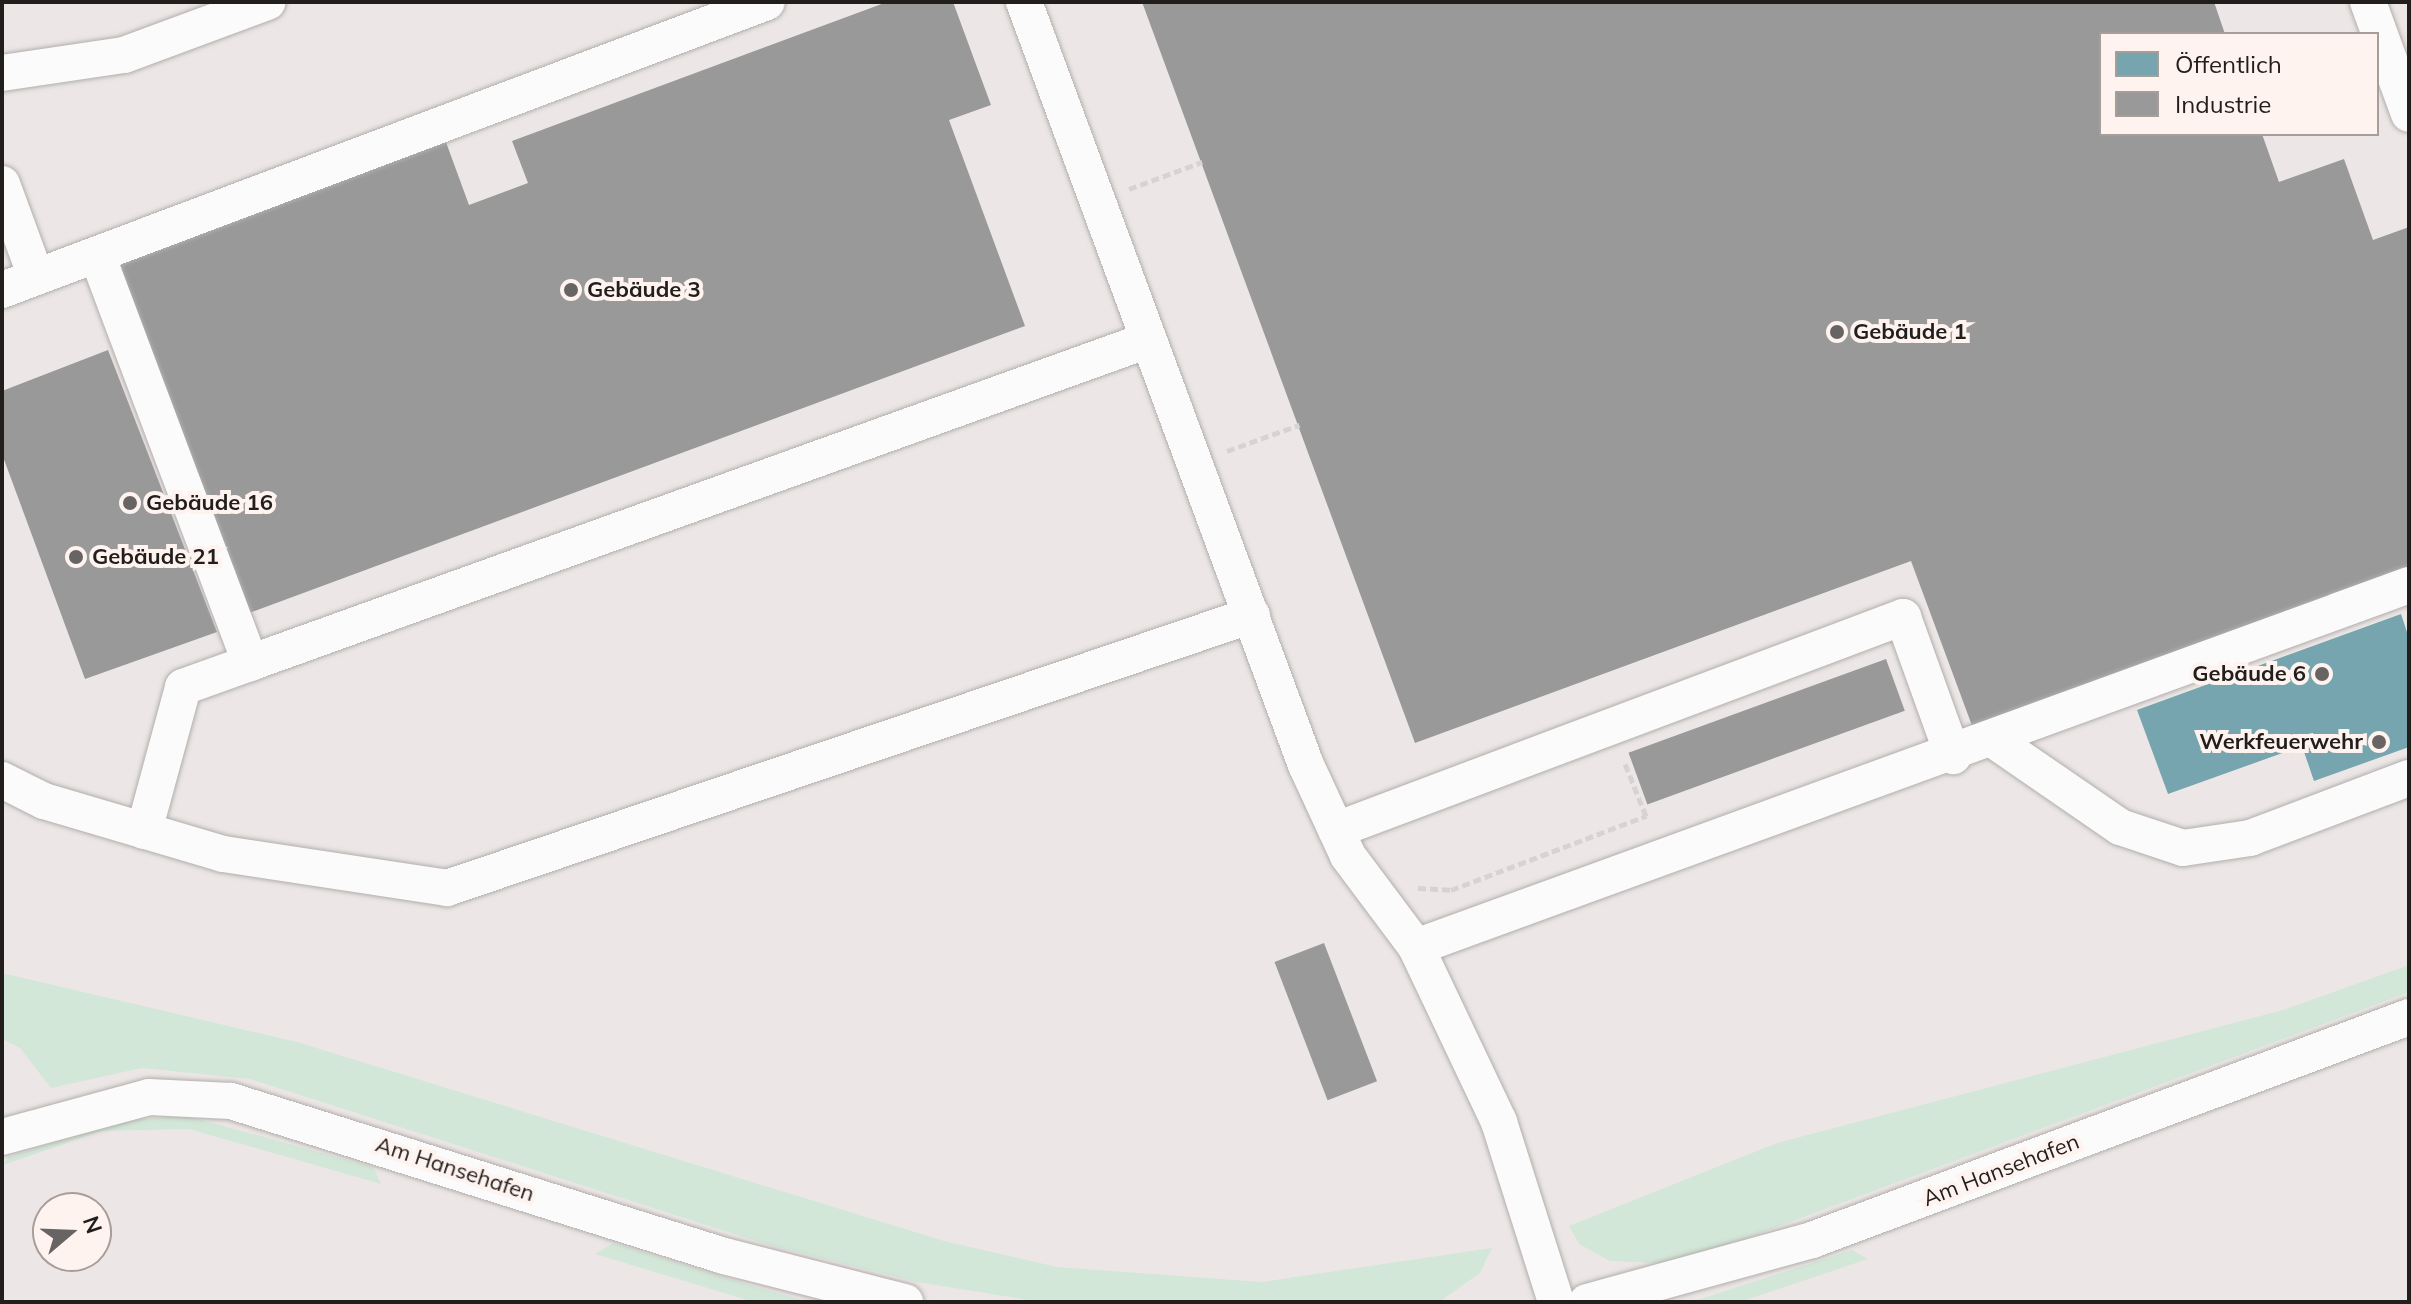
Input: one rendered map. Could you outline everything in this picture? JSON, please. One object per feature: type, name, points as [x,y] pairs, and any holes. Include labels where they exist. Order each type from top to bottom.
[{"type":"street","points":[[2,73],[124,55],[267,2]]},
{"type":"street","points":[[2,290],[767,2]]},
{"type":"street","points":[[1024,2],[1148,340],[1336,830],[1364,881],[1416,947],[1499,1122],[1556,1302]]},
{"type":"street","points":[[2368,2],[2409,114]]},
{"type":"street","points":[[2,184],[36,277]]},
{"type":"street","points":[[97,255],[250,663]]},
{"type":"street","points":[[144,831],[183,687],[1148,340]]},
{"type":"street","points":[[1416,947],[1995,741],[2409,585]]},
{"type":"street","points":[[2,780],[44,801],[223,854],[447,888],[1252,615]]},
{"type":"street","points":[[1336,830],[1903,617],[1953,756]]},
{"type":"street","points":[[1995,741],[2120,827],[2183,848],[2250,838],[2409,778]]},
{"type":"street","name":"Am Hansehafen","points":[[1587,1302],[1812,1240],[2409,1017]]},
{"type":"street","name":"Am Hansehafen","points":[[2,1137],[149,1097],[231,1101],[724,1256],[905,1302]]},
{"type":"path","points":[[1125,191],[1202,162]]},
{"type":"path","points":[[1119,176],[1130,205]]},
{"type":"path","points":[[1222,452],[1299,425]]},
{"type":"path","points":[[1216,438],[1227,465]]},
{"type":"path","points":[[1410,885],[1451,890],[1646,816],[1623,759]]},
{"type":"green space","points":[[2409,965],[2409,992],[1712,1251],[1658,1263],[1610,1261],[1579,1244],[1569,1226],[1777,1143],[2283,1010]]},
{"type":"green space","points":[[2,973],[297,1042],[944,1241],[1057,1267],[1261,1282],[1492,1248],[1480,1273],[1439,1302],[1041,1302],[917,1282],[769,1245],[250,1079],[142,1068],[51,1088],[20,1048],[2,1039]]},
{"type":"green space","points":[[187,1116],[373,1167],[381,1184],[189,1129],[102,1131],[3,1165],[8,1157],[125,1120]]},
{"type":"green space","points":[[613,1243],[809,1302],[754,1302],[595,1254]]},
{"type":"green space","points":[[1852,1250],[1868,1259],[1740,1302],[1691,1302]]},
{"type":"building: Öffentlich","name":"Gebäude 6","points":[[2401,614],[2409,638],[2409,747],[2314,781],[2302,746],[2168,794],[2137,710]]},
{"type":"building: Industrie","name":"Gebäude 3","points":[[887,2],[953,2],[991,105],[949,120],[1025,326],[249,613],[116,254],[443,134],[469,205],[528,183],[512,141]]},
{"type":"building: Industrie","name":"Gebäude 1","points":[[1142,2],[2214,2],[2224,32],[2099,32],[2099,136],[2263,136],[2279,182],[2344,159],[2373,240],[2409,227],[2409,568],[1974,731],[1911,561],[1415,743]]},
{"type":"building: Industrie","points":[[108,350],[217,632],[85,679],[2,454],[2,391]]},
{"type":"building: Industrie","points":[[1886,659],[1905,711],[1647,804],[1629,753]]},
{"type":"building: Industrie","points":[[1324,943],[1377,1081],[1328,1100],[1275,962]]},
{"type":"place","name":"Gebäude 3","points":[[571,290]]},
{"type":"place","name":"Gebäude 1","points":[[1837,332]]},
{"type":"place","name":"Gebäude 16","points":[[130,503]]},
{"type":"place","name":"Gebäude 21","points":[[76,557]]},
{"type":"place","name":"Gebäude 6","points":[[2322,674]]},
{"type":"place","name":"Werkfeuerwehr","points":[[2379,742]]}]
